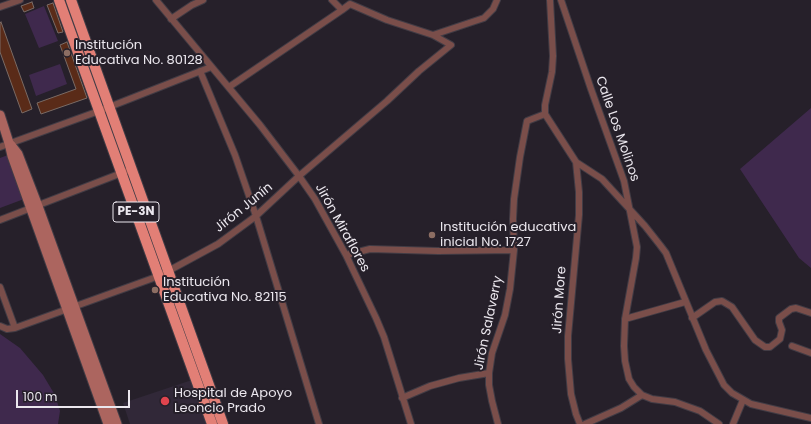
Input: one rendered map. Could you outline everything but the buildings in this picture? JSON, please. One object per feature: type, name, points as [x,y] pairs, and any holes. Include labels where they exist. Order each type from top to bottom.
[{"type":"highway","name":"PE-3N","points":[[59,0],[99,111],[127,171],[168,270],[223,424]]},
{"type":"highway","name":"PE-3N","points":[[71,0],[109,106],[159,276],[212,424]]},
{"type":"main road","points":[[0,115],[10,143],[18,154],[34,208],[71,308],[117,424]]},
{"type":"main road","points":[[71,308],[108,424]]},
{"type":"street","points":[[0,7],[20,0]]},
{"type":"street","name":"Jirón Miraflores","points":[[156,0],[229,87],[299,176],[315,199],[366,293],[384,337],[410,424]]},
{"type":"street","points":[[171,19],[192,5],[203,0]]},
{"type":"street","points":[[332,0],[342,10]]},
{"type":"street","points":[[229,87],[352,2],[387,20],[433,35],[484,18],[493,9],[497,0]]},
{"type":"street","points":[[545,114],[545,105],[552,72],[550,0]]},
{"type":"street","name":"Calle Los Molinos","points":[[561,0],[591,89],[618,160],[630,210],[637,247],[625,319],[624,346],[625,361],[629,379],[642,396]]},
{"type":"street","name":"Jirón Junín","points":[[15,328],[159,276],[218,244],[256,216],[299,176],[451,45],[433,35]]},
{"type":"street","points":[[0,147],[99,111],[211,67]]},
{"type":"street","points":[[200,71],[235,155],[256,216],[318,424]]},
{"type":"street","name":"Jirón More","points":[[545,114],[576,162],[579,192],[568,336],[568,359],[571,394],[580,424]]},
{"type":"street","name":"Jirón Salaverry","points":[[498,424],[491,395],[489,373],[492,353],[505,315],[510,289],[514,250],[514,199],[520,157],[527,121],[545,114]]},
{"type":"street","points":[[576,162],[602,179],[645,226],[666,254],[706,350],[724,385],[743,400],[759,407],[811,418]]},
{"type":"street","points":[[0,220],[127,171]]},
{"type":"street","points":[[346,255],[370,249],[438,251],[514,250]]},
{"type":"street","points":[[0,326],[7,329],[15,328],[1,291]]},
{"type":"street","points":[[692,318],[715,302],[722,301],[732,307],[755,340],[765,347],[770,347],[780,339],[782,330],[779,318],[786,312],[796,308],[811,312]]},
{"type":"street","points":[[625,319],[685,302]]},
{"type":"street","points":[[792,346],[811,353]]},
{"type":"street","points":[[402,398],[430,386],[459,378],[489,373]]},
{"type":"street","points":[[585,424],[642,396],[675,402],[700,411],[719,424]]},
{"type":"street","points":[[733,424],[743,400]]},
{"type":"shaded area","points":[[44,6],[58,41],[39,48],[25,14]]},
{"type":"shaded area","points":[[60,64],[67,84],[36,96],[29,75]]},
{"type":"shaded area","points":[[811,108],[811,268],[799,258],[740,169]]},
{"type":"shaded area","points":[[8,155],[24,199],[0,208],[0,158]]},
{"type":"shaded area","points":[[0,334],[20,348],[43,375],[55,395],[60,411],[58,424],[0,424]]},
{"type":"shaded area","name":"Hospital de Apoyo Leoncio Prado","points":[[192,380],[211,424],[130,424],[123,403]]},
{"type":"place","name":"Institución Educativa No. 80128","points":[[67,53]]},
{"type":"place","name":"Institución educativa inicial No. 1727","points":[[432,235]]},
{"type":"place","name":"Institución Educativa No. 82115","points":[[155,290]]},
{"type":"place","name":"Hospital de Apoyo Leoncio Prado","points":[[165,401]]}]
